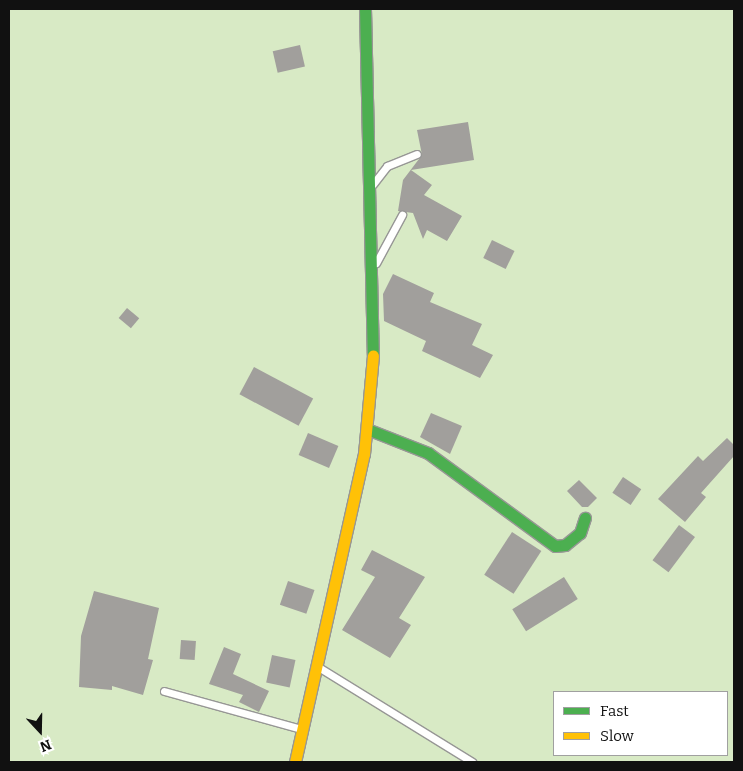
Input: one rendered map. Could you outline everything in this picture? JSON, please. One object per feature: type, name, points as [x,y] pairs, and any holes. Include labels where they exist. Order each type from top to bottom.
[{"type":"street","points":[[295,762],[320,667],[367,429],[373,375],[365,9]]},
{"type":"street","points":[[367,429],[428,453],[555,546],[565,545],[580,533],[585,518]]},
{"type":"lane","points":[[368,190],[387,166],[417,154]]},
{"type":"lane","points":[[370,273],[402,215]]},
{"type":"lane","points":[[320,667],[472,762]]},
{"type":"lane","points":[[164,691],[303,729]]},
{"type":"green space","points":[[9,9],[734,9],[734,762],[9,762]]},
{"type":"building","points":[[300,45],[305,66],[278,73],[273,51]]},
{"type":"building","points":[[468,122],[474,160],[411,170],[432,185],[424,195],[462,216],[447,241],[427,230],[423,239],[413,213],[398,211],[403,180],[422,155],[417,130]]},
{"type":"building","points":[[492,240],[514,251],[506,269],[483,258]]},
{"type":"building","points":[[393,274],[434,293],[430,302],[482,324],[472,345],[493,355],[480,378],[422,351],[426,341],[384,321],[383,294]]},
{"type":"building","points":[[127,308],[139,318],[131,328],[119,318]]},
{"type":"building","points":[[254,367],[313,398],[299,426],[239,394]]},
{"type":"building","points":[[431,413],[462,426],[450,454],[420,437]]},
{"type":"building","points":[[308,433],[338,446],[329,468],[299,455]]},
{"type":"building","points":[[727,438],[734,445],[734,456],[701,493],[706,497],[685,522],[658,499],[698,456],[703,461]]},
{"type":"building","points":[[623,477],[641,489],[631,505],[612,493]]},
{"type":"building","points":[[579,480],[597,498],[588,507],[582,507],[567,491]]},
{"type":"building","points":[[679,525],[695,537],[668,572],[653,560]]},
{"type":"building","points":[[512,532],[541,551],[514,594],[484,575]]},
{"type":"building","points":[[372,550],[425,577],[399,618],[411,625],[390,658],[342,630],[375,577],[361,570]]},
{"type":"building","points":[[564,577],[578,599],[526,631],[512,609]]},
{"type":"building","points":[[288,581],[314,590],[306,614],[280,605]]},
{"type":"building","points":[[94,591],[159,608],[148,659],[153,660],[143,695],[112,686],[112,690],[79,687],[81,636]]},
{"type":"building","points":[[181,640],[196,641],[195,660],[180,659]]},
{"type":"building","points":[[224,647],[241,654],[233,674],[269,691],[259,712],[239,702],[243,695],[209,684]]},
{"type":"building","points":[[272,655],[295,660],[290,687],[266,682]]},
{"type":"traffic: fast","points":[[365,9],[373,355]]},
{"type":"traffic: fast","points":[[367,429],[428,453],[555,546],[565,545],[580,533],[585,518]]},
{"type":"traffic: slow","points":[[295,762],[364,454],[373,355]]}]
